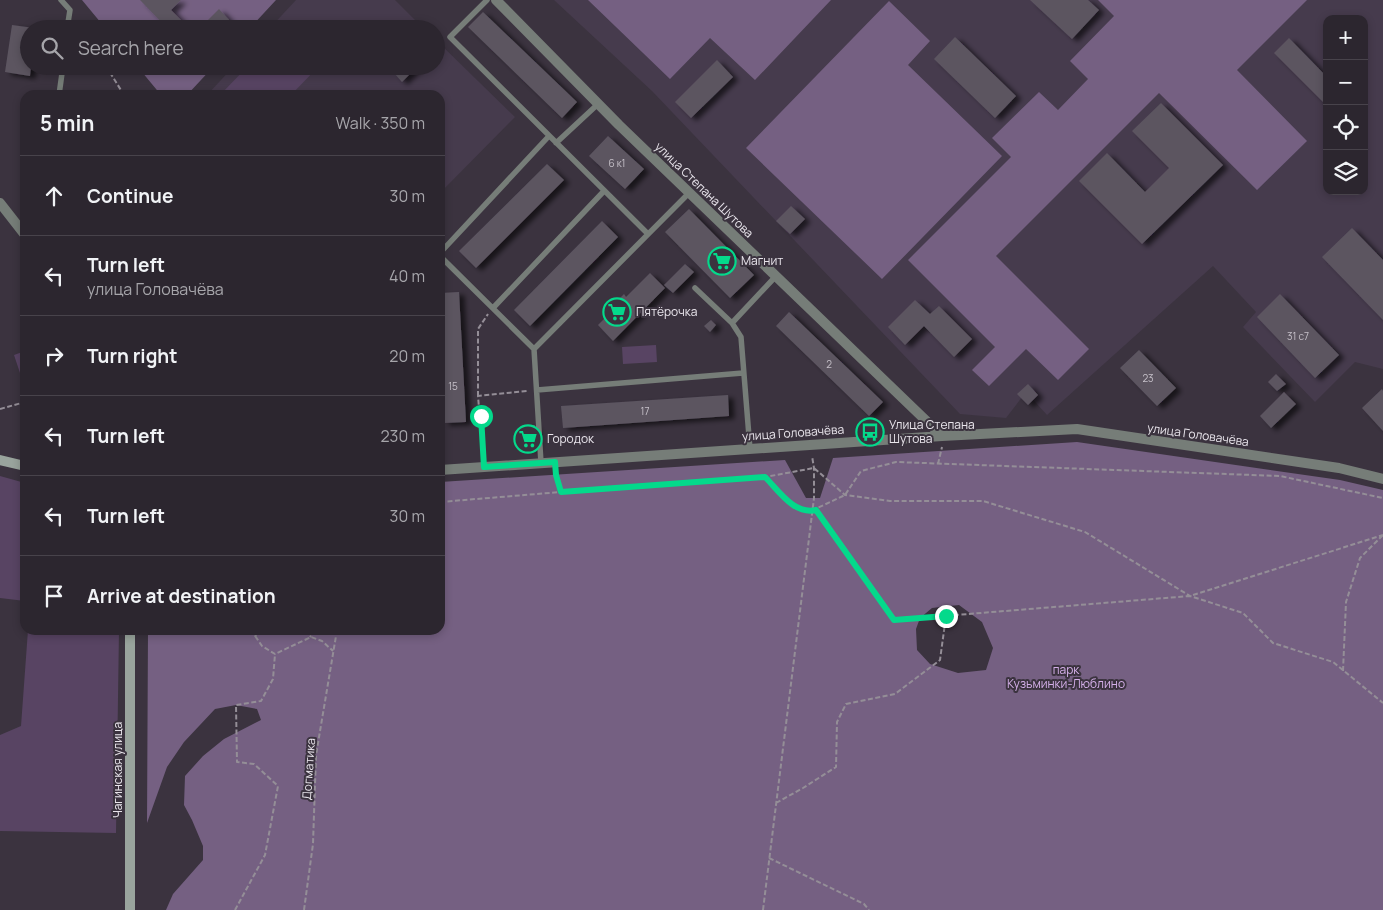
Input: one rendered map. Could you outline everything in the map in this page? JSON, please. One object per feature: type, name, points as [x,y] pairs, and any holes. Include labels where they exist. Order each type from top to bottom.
[{"type":"street","name":"улица Степана Шутова","points":[[496,0],[689,193],[942,436]]},
{"type":"street","points":[[0,203],[20,229]]},
{"type":"street","name":"улица Головачёва","points":[[445,470],[750,448],[1077,429],[1339,468],[1383,478]]},
{"type":"street","points":[[0,460],[20,465]]},
{"type":"street","name":"Чагинская улица","points":[[130,635],[130,910]]},
{"type":"lane","points":[[61,0],[70,10],[69,20]]},
{"type":"lane","points":[[486,0],[450,37],[648,234]]},
{"type":"lane","points":[[60,90],[62,75]]},
{"type":"lane","points":[[556,143],[598,104]]},
{"type":"lane","points":[[445,250],[549,136]]},
{"type":"lane","points":[[493,308],[604,191]]},
{"type":"lane","points":[[534,349],[689,193]]},
{"type":"lane","points":[[445,260],[534,349],[540,463]]},
{"type":"lane","points":[[732,323],[776,276]]},
{"type":"lane","points":[[695,288],[732,323],[741,337],[750,448]]},
{"type":"lane","points":[[537,390],[743,373]]},
{"type":"path","points":[[112,75],[121,90]]},
{"type":"path","points":[[484,467],[478,396],[478,329],[493,308]]},
{"type":"path","points":[[478,396],[537,390]]},
{"type":"path","points":[[0,409],[20,403]]},
{"type":"path","points":[[938,464],[942,450],[942,436]]},
{"type":"path","points":[[763,910],[814,498],[814,468],[809,445]]},
{"type":"path","points":[[555,462],[556,475],[561,492]]},
{"type":"path","points":[[765,477],[798,509],[811,511],[845,495],[861,471],[896,462],[1280,476],[1383,498]]},
{"type":"path","points":[[445,502],[765,477],[814,468]]},
{"type":"path","points":[[814,468],[845,495],[890,500],[983,502],[1085,532],[1190,596],[1243,613],[1273,643],[1333,662],[1383,702]]},
{"type":"path","points":[[816,510],[894,620],[1190,596],[1383,535]]},
{"type":"path","points":[[1343,671],[1346,602],[1360,558],[1383,535]]},
{"type":"path","points":[[776,803],[836,767],[837,722],[846,704],[896,694],[940,660],[946,616]]},
{"type":"path","name":"Догматика","points":[[304,910],[313,844],[316,755],[336,635]]},
{"type":"path","points":[[255,637],[262,646],[275,654]]},
{"type":"path","points":[[275,654],[311,637],[322,641],[333,651]]},
{"type":"path","points":[[235,910],[265,854],[278,786],[254,764],[237,762],[236,706],[261,701],[273,679],[275,654]]},
{"type":"path","points":[[769,858],[864,904],[869,910]]},
{"type":"shaded area","points":[[296,0],[395,0],[415,20],[277,20]]},
{"type":"shaded area","points":[[554,0],[1383,0],[1383,369],[1355,362],[1315,402],[1243,327],[1256,312],[1213,266],[1047,415],[1026,392],[1006,418],[960,414],[652,91]]},
{"type":"shaded area","points":[[445,49],[515,117],[445,188],[445,90],[212,90],[226,75],[445,75]]},
{"type":"shaded area","points":[[239,75],[310,75],[296,90],[225,90]]},
{"type":"shaded area","points":[[656,345],[657,362],[623,364],[622,347]]},
{"type":"shaded area","points":[[20,353],[20,373],[14,355]]},
{"type":"shaded area","points":[[0,476],[20,482],[20,600],[0,598]]},
{"type":"shaded area","points":[[28,635],[119,635],[116,833],[0,831],[0,735],[21,726]]},
{"type":"green space","points":[[82,0],[276,0],[257,20],[99,20]]},
{"type":"green space","points":[[588,0],[831,0],[755,80],[710,38],[670,79]]},
{"type":"green space","points":[[1098,0],[1307,0],[1237,70],[1307,141],[1257,190],[1159,93],[996,256],[1089,349],[1058,380],[1026,349],[989,386],[972,370],[995,347],[908,260],[1011,157],[992,138],[1039,92],[1058,110],[1088,79],[1070,61],[1114,16]]},
{"type":"green space","points":[[889,1],[930,41],[908,65],[1002,156],[882,279],[746,148]]},
{"type":"green space","points":[[144,75],[206,75],[192,90],[157,90]]},
{"type":"green space","name":"парк Кузьминки-Люблино","points":[[1077,442],[1340,480],[1383,490],[1383,910],[166,910],[173,894],[203,860],[203,846],[184,805],[185,776],[203,756],[224,739],[261,720],[257,709],[236,705],[215,709],[184,742],[167,767],[147,823],[148,635],[445,635],[445,482],[785,460],[806,498],[820,498],[833,458]],"holes":[[[959,605],[982,622],[993,648],[986,670],[958,673],[930,664],[917,650],[916,629],[920,618],[932,608]]]},
{"type":"building","points":[[140,0],[181,0],[171,10],[181,20],[159,20]]},
{"type":"building","points":[[1030,0],[1088,0],[1099,10],[1072,39]]},
{"type":"building","points":[[219,9],[229,20],[208,20]]},
{"type":"building","points":[[483,12],[577,102],[562,118],[468,27]]},
{"type":"building","points":[[12,25],[20,26],[20,74],[5,72]]},
{"type":"building","points":[[955,37],[1016,96],[995,118],[934,59]]},
{"type":"building","points":[[1289,38],[1323,73],[1323,102],[1274,53]]},
{"type":"building","points":[[717,60],[733,77],[691,118],[675,102]]},
{"type":"building","points":[[396,75],[409,75],[402,82]]},
{"type":"building","points":[[1161,103],[1223,165],[1142,244],[1079,181],[1107,153],[1145,192],[1169,168],[1132,131]]},
{"type":"building","points":[[608,136],[644,169],[625,189],[589,156]]},
{"type":"building","points":[[547,164],[564,180],[476,268],[459,251]]},
{"type":"building","points":[[791,206],[805,219],[790,234],[776,221]]},
{"type":"building","points":[[689,209],[754,275],[730,298],[665,232]]},
{"type":"building","points":[[602,221],[618,237],[530,326],[514,310]]},
{"type":"building","points":[[1352,228],[1383,260],[1383,320],[1322,257]]},
{"type":"building","points":[[685,264],[694,272],[673,293],[664,285]]},
{"type":"building","points":[[650,273],[665,288],[613,341],[598,325],[620,303],[618,300],[624,294],[626,297]]},
{"type":"building","points":[[459,292],[466,422],[445,423],[445,293]]},
{"type":"building","points":[[1280,294],[1339,355],[1315,378],[1257,317]]},
{"type":"building","points":[[915,300],[930,314],[939,306],[972,339],[954,357],[924,326],[905,345],[888,327]]},
{"type":"building","points":[[789,312],[883,402],[869,416],[776,326]]},
{"type":"building","points":[[711,320],[716,325],[710,332],[704,326]]},
{"type":"building","points":[[1139,350],[1176,388],[1157,406],[1120,368]]},
{"type":"building","points":[[1276,374],[1286,384],[1277,391],[1268,382]]},
{"type":"building","points":[[1028,384],[1038,395],[1028,405],[1017,394]]},
{"type":"building","points":[[1382,389],[1383,391],[1383,431],[1362,408]]},
{"type":"building","points":[[1284,392],[1296,404],[1271,428],[1260,416]]},
{"type":"building","points":[[728,395],[729,416],[563,428],[561,406]]},
{"type":"building","points":[[535,425],[536,447],[522,448],[520,426]]},
{"type":"place","name":"Магнит","points":[[722,261]]},
{"type":"place","name":"Пятёрочка","points":[[617,312]]},
{"type":"place","name":"Улица Степана Шутова","points":[[870,432]]},
{"type":"place","name":"Городок","points":[[528,439]]},
{"type":"route","points":[[481,416],[484,467],[555,462],[556,475],[561,492],[765,477],[798,509],[816,510],[894,620],[946,616]]}]
